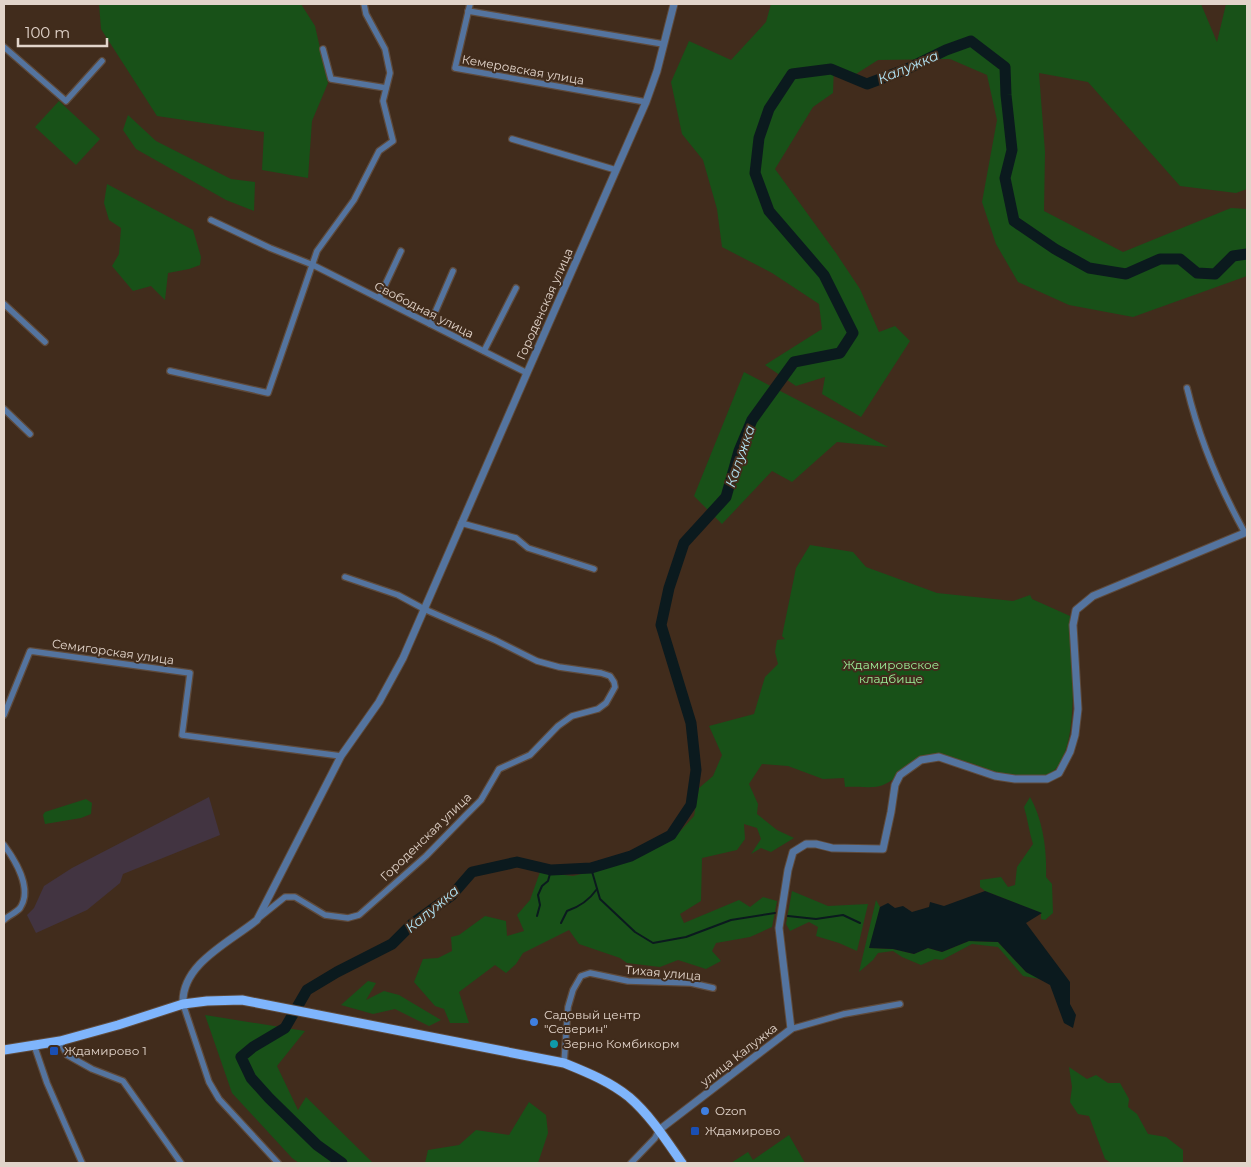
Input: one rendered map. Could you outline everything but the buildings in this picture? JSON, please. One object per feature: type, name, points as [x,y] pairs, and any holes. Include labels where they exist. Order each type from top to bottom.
[{"type":"main road","points":[[4,1050],[60,1041],[183,1004],[242,1000],[564,1063],[597,1076],[629,1097],[659,1130],[680,1161]]},
{"type":"street","points":[[170,371],[268,393],[317,251],[354,200],[379,151],[393,141],[383,101],[390,74],[385,49],[366,14],[364,4]]},
{"type":"street","name":"Кемеровская улица","points":[[470,4],[455,68],[646,102]]},
{"type":"street","name":"Городенская улица","points":[[257,920],[342,756],[379,702],[399,666],[646,102],[657,70],[674,4]]},
{"type":"street","points":[[468,12],[663,44]]},
{"type":"street","points":[[4,46],[66,101],[102,61]]},
{"type":"street","points":[[322,49],[332,80],[386,88]]},
{"type":"street","points":[[512,139],[616,170]]},
{"type":"street","name":"Свободная улица","points":[[211,220],[270,248],[313,265],[527,372]]},
{"type":"street","points":[[379,298],[401,251]]},
{"type":"street","points":[[430,324],[453,271]]},
{"type":"street","points":[[484,351],[516,288]]},
{"type":"street","points":[[4,304],[45,342]]},
{"type":"street","points":[[790,1029],[780,928],[788,870],[794,852],[806,844],[816,844],[832,848],[883,848],[895,785],[900,775],[921,760],[939,757],[995,776],[1015,779],[1047,778],[1059,772],[1070,752],[1075,735],[1078,709],[1073,625],[1076,610],[1093,596],[1246,533],[1228,502],[1195,420],[1187,388]]},
{"type":"street","points":[[4,410],[30,434]]},
{"type":"street","points":[[461,523],[516,538],[528,548],[594,569]]},
{"type":"street","name":"Городенская улица","points":[[183,1004],[182,993],[192,973],[209,954],[241,933],[285,897],[295,897],[325,915],[348,918],[359,915],[426,856],[481,800],[499,769],[530,755],[558,726],[572,716],[598,709],[606,703],[613,692],[614,682],[610,676],[537,661],[398,595],[345,577]]},
{"type":"street","name":"Семигорская улица","points":[[4,715],[30,651],[190,673],[182,735],[342,756]]},
{"type":"street","points":[[4,845],[16,861],[23,880],[24,893],[20,908],[4,920]]},
{"type":"street","name":"Тихая улица","points":[[564,1063],[568,1007],[573,990],[581,976],[590,973],[628,981],[691,983],[713,988]]},
{"type":"street","points":[[183,1004],[209,1082],[219,1099],[278,1163]]},
{"type":"street","name":"улица Калужка","points":[[659,1130],[790,1029],[844,1014],[900,1004]]},
{"type":"street","points":[[60,1041],[68,1055],[92,1069],[123,1081],[181,1163]]},
{"type":"street","points":[[34,1045],[47,1083],[82,1163]]},
{"type":"street","points":[[631,1163],[655,1138],[659,1130]]},
{"type":"shaded area","points":[[209,797],[220,835],[123,874],[120,883],[87,910],[36,933],[27,915],[34,908],[44,886],[72,868]]},
{"type":"shaded area","points":[[985,891],[1042,913],[1026,923],[1070,982],[1070,1004],[1076,1015],[1073,1028],[1064,1023],[1050,985],[1026,972],[998,942],[969,941],[942,952],[928,948],[914,954],[893,949],[869,948],[880,907],[888,903],[895,908],[903,906],[912,912],[929,907],[930,902],[944,906]]},
{"type":"green space","points":[[99,4],[301,4],[315,26],[328,83],[312,121],[308,178],[262,170],[264,132],[157,116],[101,29]]},
{"type":"green space","points":[[771,4],[1201,4],[1217,42],[1226,4],[1247,4],[1247,189],[1236,193],[1180,186],[1088,82],[1039,73],[1045,152],[1044,211],[1123,252],[1231,208],[1247,209],[1247,276],[1133,317],[1069,305],[1018,282],[996,244],[982,202],[997,120],[987,75],[950,59],[878,60],[856,74],[834,66],[833,93],[813,107],[775,169],[860,289],[879,332],[895,326],[910,341],[861,417],[822,394],[825,377],[796,386],[765,365],[822,329],[819,304],[772,273],[722,247],[717,209],[703,160],[682,134],[671,82],[689,41],[731,60],[766,22]]},
{"type":"green space","points":[[59,101],[100,139],[76,165],[35,127]]},
{"type":"green space","points":[[128,115],[156,141],[231,179],[255,182],[254,211],[226,200],[136,149],[123,130]]},
{"type":"green space","points":[[107,184],[193,230],[201,257],[200,265],[168,273],[165,300],[151,286],[133,291],[112,266],[119,254],[121,228],[109,220],[104,203]]},
{"type":"green space","points":[[744,372],[888,447],[837,442],[792,482],[772,471],[722,524],[694,496]]},
{"type":"green space","name":"Ждамировское кладбище","points":[[810,545],[853,552],[866,567],[937,593],[1013,601],[1030,595],[1032,599],[1070,616],[1073,701],[1067,747],[1060,764],[1049,774],[1038,777],[1000,773],[941,755],[924,756],[911,763],[890,781],[879,786],[845,787],[844,778],[823,779],[788,766],[762,764],[749,784],[758,804],[757,814],[777,830],[794,838],[771,852],[761,848],[751,854],[761,839],[757,828],[744,824],[745,839],[737,850],[702,858],[701,901],[680,914],[684,923],[739,900],[750,907],[763,897],[777,901],[772,927],[750,937],[716,943],[712,951],[721,961],[706,969],[678,960],[660,967],[627,963],[620,958],[579,944],[569,930],[523,953],[516,964],[506,973],[495,965],[459,992],[469,1023],[450,1023],[444,1009],[435,1006],[414,982],[423,959],[438,958],[452,951],[451,937],[459,935],[485,916],[506,921],[507,936],[524,931],[517,915],[530,900],[540,872],[573,876],[618,865],[673,839],[694,816],[699,788],[713,776],[722,755],[709,726],[754,714],[765,677],[778,664],[775,652],[777,640],[785,639],[782,636],[796,568]]},
{"type":"green space","points":[[1030,797],[1041,825],[1046,856],[1046,877],[1052,884],[1053,913],[1045,920],[1041,919],[1041,913],[985,891],[980,887],[980,880],[1001,877],[1008,887],[1015,885],[1017,867],[1033,844],[1024,807]]},
{"type":"green space","points":[[86,799],[92,803],[91,814],[81,818],[45,824],[43,815],[45,812]]},
{"type":"green space","points":[[792,891],[828,906],[868,904],[857,951],[816,936],[818,927],[809,922],[790,931],[786,924]]},
{"type":"green space","points":[[876,900],[880,907],[870,948],[893,949],[914,954],[928,948],[942,952],[969,941],[998,942],[1026,972],[1040,979],[1023,976],[998,947],[972,944],[942,960],[935,959],[921,965],[893,951],[878,953],[859,972]]},
{"type":"green space","points":[[368,981],[376,983],[366,1000],[384,991],[399,995],[441,1020],[429,1026],[395,1009],[373,1014],[341,1005]]},
{"type":"green space","points":[[205,1015],[305,1031],[277,1066],[298,1110],[306,1097],[373,1163],[299,1163],[292,1158],[232,1093]]},
{"type":"green space","points":[[1069,1067],[1087,1079],[1096,1075],[1108,1083],[1120,1083],[1129,1099],[1128,1107],[1137,1114],[1148,1134],[1166,1137],[1183,1150],[1183,1163],[1111,1163],[1105,1159],[1089,1116],[1078,1114],[1070,1102],[1072,1087]]},
{"type":"green space","points":[[529,1102],[546,1115],[548,1133],[538,1163],[425,1163],[428,1150],[459,1145],[476,1130],[509,1135]]},
{"type":"green space","points":[[789,1135],[805,1163],[731,1163],[748,1152],[753,1160]]},
{"type":"waterway","name":"Калужка","points":[[342,1163],[317,1145],[269,1098],[251,1078],[241,1057],[253,1047],[285,1028],[307,990],[337,972],[392,944],[412,924],[452,895],[472,872],[517,862],[551,870],[591,868],[631,856],[671,835],[691,805],[696,770],[691,723],[661,625],[669,588],[684,543],[726,497],[739,451],[752,420],[794,362],[840,353],[853,333],[824,275],[769,211],[755,173],[759,138],[769,109],[792,74],[831,69],[867,84],[971,41],[1005,67],[1012,150],[1005,178],[1014,221],[1055,249],[1089,268],[1126,274],[1160,259],[1180,259],[1197,273],[1215,274],[1233,256],[1247,254]]},
{"type":"waterway","points":[[591,868],[600,899],[635,932],[653,943],[686,937],[731,920],[775,913]]},
{"type":"waterway","points":[[537,916],[540,905],[538,895],[542,886],[548,881],[551,870]]},
{"type":"waterway","points":[[561,923],[567,911],[584,902],[597,889]]},
{"type":"waterway","points":[[788,916],[816,919],[843,915],[860,923]]},
{"type":"place","name":"Садовый центр \"Северин\"","points":[[534,1022]]},
{"type":"place","name":"Зерно Комбикорм","points":[[554,1044]]},
{"type":"place","name":"Ждамирово 1","points":[[54,1051]]},
{"type":"place","name":"Ozon","points":[[705,1111]]},
{"type":"place","name":"Ждамирово","points":[[695,1131]]}]
